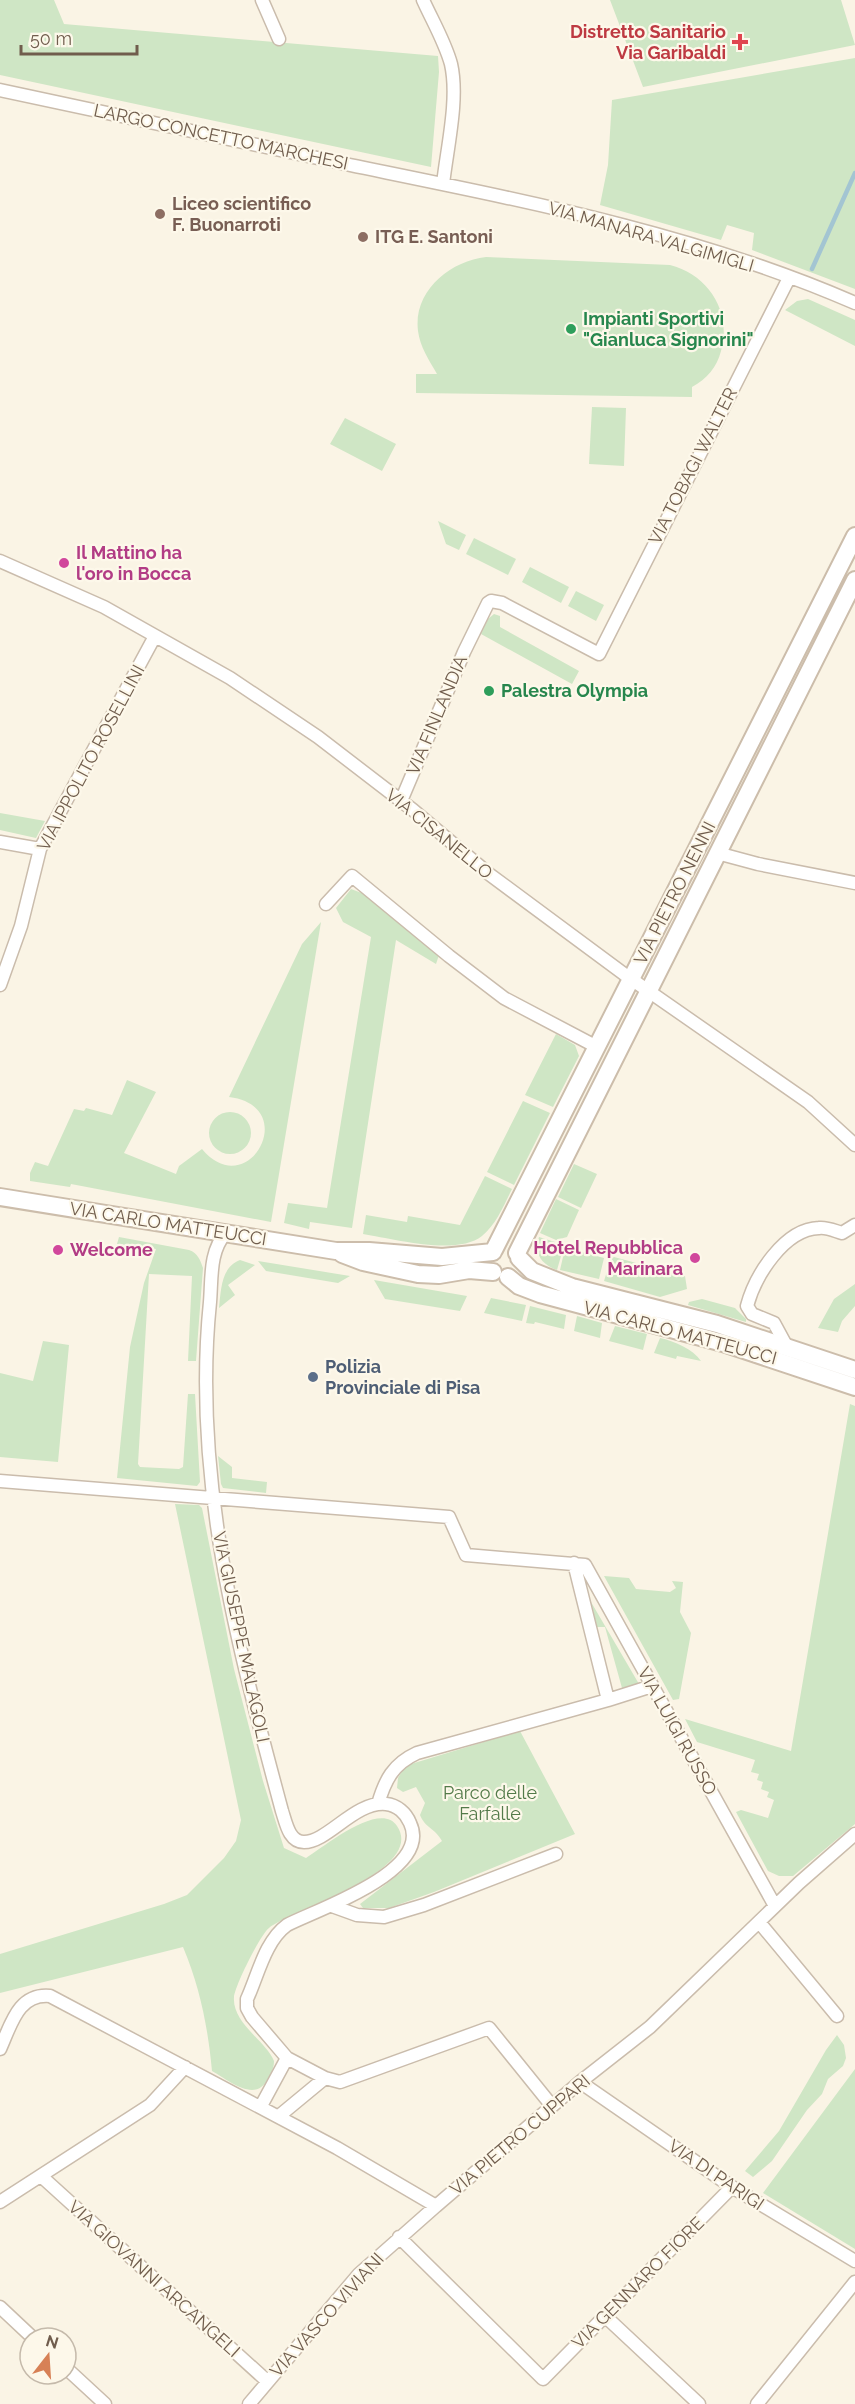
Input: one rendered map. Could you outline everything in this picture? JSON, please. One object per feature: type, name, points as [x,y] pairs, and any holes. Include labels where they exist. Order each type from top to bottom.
[{"type":"main road","name":"VIA PIETRO NENNI","points":[[493,1251],[855,536]]},
{"type":"main road","name":"VIA PIETRO NENNI","points":[[518,1256],[648,991],[855,580]]},
{"type":"main road","name":"VIA CARLO MATTEUCCI","points":[[0,1197],[336,1251],[369,1251],[442,1257],[493,1251]]},
{"type":"main road","points":[[507,1247],[518,1256],[518,1269],[500,1274],[489,1261],[493,1251],[507,1247]]},
{"type":"main road","name":"VIA CARLO MATTEUCCI","points":[[336,1251],[363,1262],[418,1274],[439,1275],[470,1270],[500,1274],[519,1286],[540,1294],[740,1347],[855,1387]]},
{"type":"main road","name":"VIA CARLO MATTEUCCI","points":[[518,1256],[532,1271],[564,1285],[717,1324],[855,1370]]},
{"type":"street","points":[[262,0],[279,39]]},
{"type":"street","points":[[423,0],[453,73],[453,102],[443,184]]},
{"type":"street","name":"LARGO CONCETTO MARCHESI","points":[[0,90],[443,184]]},
{"type":"street","name":"VIA MANARA VALGIMIGLI","points":[[443,184],[550,208],[675,241],[789,278],[855,303]]},
{"type":"street","name":"VIA TOBAGI WALTER","points":[[599,654],[789,278]]},
{"type":"street","name":"VIA CISANELLO","points":[[0,561],[104,607],[254,694],[318,737],[401,801],[489,874],[631,980],[808,1102],[855,1145]]},
{"type":"street","name":"VIA FINLANDIA","points":[[401,801],[474,630],[485,607],[491,601],[497,601],[599,654]]},
{"type":"street","name":"VIA IPPOLITO ROSELLINI","points":[[0,985],[21,926],[40,849],[155,636]]},
{"type":"street","points":[[0,842],[40,849]]},
{"type":"street","points":[[717,853],[758,864],[855,883]]},
{"type":"street","points":[[326,904],[352,876],[504,998],[597,1047]]},
{"type":"street","points":[[787,1347],[774,1323],[752,1314],[747,1306],[762,1271],[774,1254],[789,1241],[814,1228],[842,1233],[855,1225]]},
{"type":"street","name":"VIA GIUSEPPE MALAGOLI","points":[[226,1233],[215,1249],[208,1320],[205,1385],[212,1497],[230,1604],[263,1738],[290,1834],[297,1840],[309,1841],[364,1808],[378,1804]]},
{"type":"street","points":[[0,1481],[449,1517],[466,1555],[574,1563],[608,1700]]},
{"type":"street","name":"VIA LUIGI RUSSO","points":[[574,1563],[585,1564],[775,1906]]},
{"type":"street","points":[[552,2106],[489,2028],[347,2081],[333,2081],[287,2058],[252,2018],[246,2008],[247,1999],[270,1945],[281,1930],[292,1922],[332,1906],[369,1886],[395,1868],[411,1849],[414,1834],[407,1816],[395,1806],[378,1804],[382,1788],[390,1773],[402,1761],[417,1753],[652,1686]]},
{"type":"street","name":"VIA PIETRO CUPPARI","points":[[0,2049],[24,2002],[46,1995],[54,1997],[261,2106],[374,2168],[436,2206],[580,2082],[650,2026],[775,1906],[855,1834]]},
{"type":"street","points":[[332,1906],[357,1915],[384,1917],[424,1905],[556,1854]]},
{"type":"street","points":[[759,1922],[837,2016]]},
{"type":"street","points":[[261,2106],[287,2058]]},
{"type":"street","points":[[0,2202],[150,2105],[185,2067]]},
{"type":"street","points":[[279,2116],[325,2079]]},
{"type":"street","name":"VIA DI PARIGI","points":[[580,2082],[732,2187],[855,2261]]},
{"type":"street","name":"VIA GIOVANNI ARCANGELI","points":[[41,2176],[267,2381]]},
{"type":"street","name":"VIA GENNARO FIORE","points":[[399,2237],[543,2379],[732,2187]]},
{"type":"street","name":"VIA VASCO VIVIANI","points":[[249,2404],[358,2274],[436,2206]]},
{"type":"street","points":[[757,2404],[855,2282]]},
{"type":"street","points":[[0,2307],[20,2326]]},
{"type":"street","points":[[606,2317],[699,2404]]},
{"type":"street","points":[[78,2379],[105,2404]]},
{"type":"green space","points":[[0,0],[54,0],[64,24],[438,56],[439,72],[431,167],[0,75]]},
{"type":"green space","name":"Distretto Sanitario Via Garibaldi","points":[[610,0],[841,0],[855,45],[643,87]]},
{"type":"green space","points":[[855,58],[855,289],[752,250],[754,233],[727,225],[721,240],[600,205],[608,165],[612,100]]},
{"type":"green space","name":"Impianti Sportivi \"Gianluca Signorini\"","points":[[486,257],[670,265],[684,270],[706,286],[720,309],[724,337],[717,362],[707,376],[692,387],[692,397],[416,393],[416,374],[437,374],[419,337],[418,316],[421,303],[437,280],[447,272],[459,265]]},
{"type":"green space","points":[[808,299],[855,320],[855,346],[785,310],[797,301]]},
{"type":"green space","points":[[592,407],[626,408],[624,466],[589,464]]},
{"type":"green space","points":[[345,418],[396,444],[382,471],[330,444]]},
{"type":"green space","points":[[438,521],[466,535],[459,550],[446,544]]},
{"type":"green space","points":[[474,538],[516,559],[508,575],[466,554]]},
{"type":"green space","points":[[530,567],[569,587],[561,603],[522,582]]},
{"type":"green space","points":[[576,591],[604,605],[596,621],[568,606]]},
{"type":"green space","points":[[494,614],[500,616],[500,627],[579,671],[572,684],[481,634],[488,619]]},
{"type":"green space","points":[[0,813],[45,821],[36,838],[0,830]]},
{"type":"green space","points":[[351,889],[367,895],[439,955],[436,964],[396,940],[352,1228],[310,1222],[309,1229],[284,1223],[288,1203],[327,1208],[371,937],[343,922],[336,908]]},
{"type":"green space","points":[[321,922],[271,1222],[71,1184],[70,1187],[30,1181],[30,1173],[35,1162],[48,1166],[74,1109],[84,1111],[86,1108],[112,1115],[127,1080],[156,1092],[124,1153],[176,1174],[179,1166],[202,1149],[219,1163],[236,1165],[250,1159],[260,1147],[265,1132],[262,1117],[251,1104],[229,1097],[302,944]]},
{"type":"green space","points":[[556,1034],[575,1045],[579,1056],[553,1107],[525,1095]]},
{"type":"green space","points":[[523,1101],[550,1113],[514,1185],[487,1172]]},
{"type":"green space","points":[[230,1112],[245,1118],[251,1133],[245,1148],[230,1154],[215,1148],[209,1133],[215,1118]]},
{"type":"green space","points":[[574,1164],[597,1174],[581,1208],[558,1197]]},
{"type":"green space","points":[[485,1176],[512,1189],[491,1226],[482,1236],[471,1242],[457,1245],[425,1244],[363,1234],[366,1215],[407,1222],[408,1216],[460,1225]]},
{"type":"green space","points":[[556,1199],[579,1210],[567,1237],[556,1240],[540,1233]]},
{"type":"green space","points":[[119,1237],[192,1251],[197,1255],[203,1268],[196,1361],[188,1361],[192,1276],[149,1274],[138,1464],[140,1467],[179,1469],[183,1467],[188,1394],[195,1394],[200,1482],[197,1486],[117,1478],[130,1347],[144,1283],[156,1249],[117,1244]]},
{"type":"green space","points":[[539,1237],[555,1242],[555,1250],[561,1256],[557,1270],[540,1258],[537,1248]]},
{"type":"green space","points":[[570,1249],[604,1258],[599,1279],[560,1270],[563,1257]]},
{"type":"green space","points":[[614,1257],[685,1276],[687,1289],[660,1297],[604,1281],[611,1259]]},
{"type":"green space","points":[[240,1260],[255,1265],[228,1285],[235,1295],[219,1308],[223,1280],[229,1268]]},
{"type":"green space","points":[[258,1261],[350,1276],[338,1283],[266,1271]]},
{"type":"green space","points":[[374,1280],[467,1296],[460,1311],[385,1299]]},
{"type":"green space","points":[[855,1284],[855,1306],[842,1321],[838,1332],[818,1328],[834,1299]]},
{"type":"green space","points":[[491,1298],[526,1305],[522,1321],[484,1313]]},
{"type":"green space","points":[[702,1299],[735,1308],[746,1319],[746,1322],[688,1305],[689,1302]]},
{"type":"green space","points":[[530,1306],[566,1315],[564,1329],[535,1322],[534,1324],[526,1323]]},
{"type":"green space","points":[[577,1316],[602,1323],[600,1338],[574,1331]]},
{"type":"green space","points":[[615,1326],[647,1334],[643,1350],[609,1341]]},
{"type":"green space","points":[[660,1338],[683,1346],[701,1361],[677,1356],[676,1359],[654,1353]]},
{"type":"green space","points":[[43,1341],[69,1345],[58,1462],[0,1457],[0,1373],[33,1381]]},
{"type":"green space","points":[[850,1404],[855,1406],[855,1824],[793,1876],[779,1876],[768,1871],[736,1812],[741,1810],[768,1818],[774,1800],[767,1797],[769,1792],[761,1789],[763,1782],[757,1780],[759,1774],[751,1772],[755,1760],[697,1742],[685,1719],[791,1751]]},
{"type":"green space","points":[[218,1456],[232,1467],[232,1478],[267,1482],[266,1493],[223,1488]]},
{"type":"green space","points":[[175,1504],[199,1505],[202,1508],[234,1669],[263,1781],[284,1848],[306,1858],[352,1828],[378,1818],[389,1819],[397,1826],[401,1843],[393,1858],[375,1873],[327,1900],[282,1920],[269,1928],[260,1940],[243,1972],[234,1997],[238,2015],[243,2023],[270,2053],[274,2061],[273,2069],[267,2080],[262,2087],[256,2090],[241,2088],[212,2071],[202,2008],[183,1947],[0,1993],[0,1954],[187,1895],[224,1858],[236,1841],[241,1820]]},
{"type":"green space","points":[[604,1576],[629,1578],[636,1589],[670,1592],[676,1588],[672,1581],[683,1582],[680,1612],[691,1633],[679,1699],[673,1700]]},
{"type":"green space","points":[[591,1602],[639,1684],[622,1688],[605,1627],[597,1627]]},
{"type":"green space","name":"Parco delle Farfalle","points":[[520,1731],[575,1834],[389,1908],[363,1908],[360,1904],[442,1841],[420,1815],[425,1803],[416,1787],[403,1792],[397,1788],[398,1778],[402,1771],[411,1764]]},
{"type":"green space","points":[[837,2035],[844,2045],[846,2058],[843,2066],[828,2079],[822,2094],[807,2110],[772,2161],[753,2177],[745,2171],[779,2131]]},
{"type":"green space","points":[[855,2069],[855,2249],[763,2193]]},
{"type":"waterway","points":[[812,269],[855,173]]},
{"type":"place","name":"Distretto Sanitario Via Garibaldi","points":[[740,42]]},
{"type":"place","name":"Liceo scientifico F. Buonarroti","points":[[160,214]]},
{"type":"place","name":"ITG E. Santoni","points":[[363,237]]},
{"type":"place","name":"Impianti Sportivi \"Gianluca Signorini\"","points":[[571,329]]},
{"type":"place","name":"Il Mattino ha l'oro in Bocca","points":[[64,563]]},
{"type":"place","name":"Palestra Olympia","points":[[489,691]]},
{"type":"place","name":"Welcome","points":[[58,1250]]},
{"type":"place","name":"Hotel Repubblica Marinara","points":[[695,1258]]},
{"type":"place","name":"Polizia Provinciale di Pisa","points":[[313,1377]]}]
